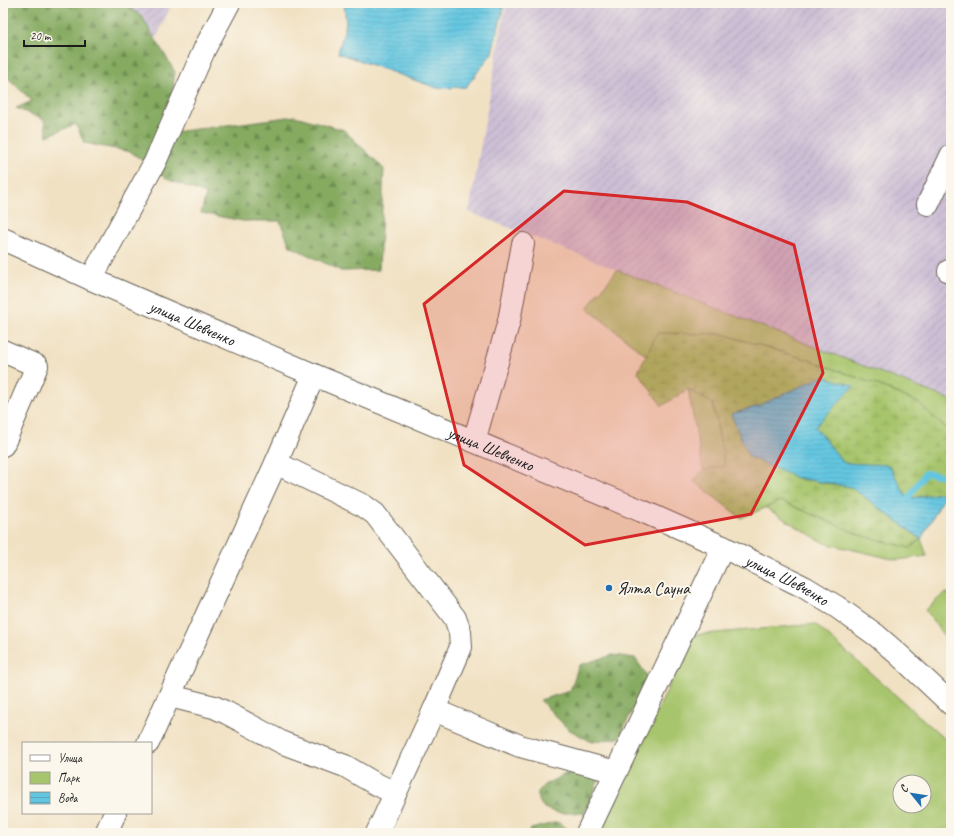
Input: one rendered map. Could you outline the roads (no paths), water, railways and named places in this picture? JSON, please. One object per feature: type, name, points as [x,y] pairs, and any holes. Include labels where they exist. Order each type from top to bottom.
[{"type":"street","points":[[91,280],[155,162],[204,48],[229,3]]},
{"type":"street","points":[[928,204],[951,156]]},
{"type":"street","name":"улица Шевченко","points":[[3,239],[91,280],[642,511],[723,547],[804,587],[837,607],[876,635],[951,704]]},
{"type":"street","points":[[474,441],[509,321],[524,244]]},
{"type":"street","points":[[3,351],[38,366],[3,445]]},
{"type":"street","points":[[148,742],[276,463],[314,374]]},
{"type":"street","points":[[276,463],[364,506],[375,514],[455,618],[460,632],[461,647],[434,710],[376,833]]},
{"type":"street","points":[[587,833],[723,547]]},
{"type":"street","points":[[170,696],[214,707],[283,743],[345,766],[395,793]]},
{"type":"street","points":[[434,710],[520,746],[616,772]]},
{"type":"street","points":[[106,833],[115,814]]},
{"type":"water","points":[[344,3],[503,3],[503,10],[492,53],[466,87],[437,88],[338,53],[346,23]]},
{"type":"water","points":[[823,376],[854,386],[815,427],[844,463],[889,465],[908,499],[947,492],[921,539],[851,487],[797,478],[749,457],[731,414],[756,407]]},
{"type":"waterway","points":[[908,499],[925,473],[951,477]]},
{"type":"place","name":"Ялта Сауна","points":[[609,588]]}]
